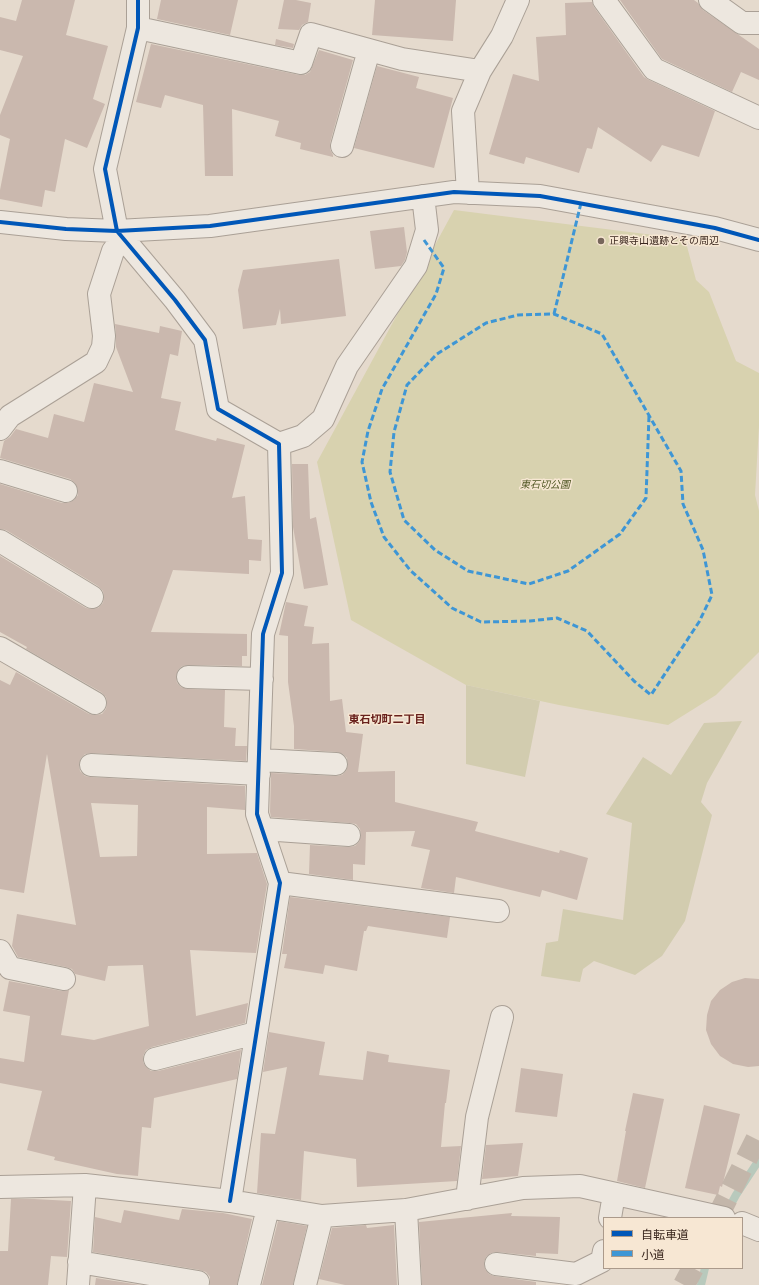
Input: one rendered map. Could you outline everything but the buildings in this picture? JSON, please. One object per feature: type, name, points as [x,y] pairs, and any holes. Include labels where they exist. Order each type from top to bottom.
[{"type":"street","points":[[138,0],[138,28],[105,170],[120,235],[175,300],[205,340],[218,409],[279,444],[304,436],[323,419],[347,366],[416,266],[427,230],[423,196]]},
{"type":"street","points":[[468,193],[463,111],[480,71],[502,36],[518,0]]},
{"type":"street","points":[[604,0],[654,69],[759,118]]},
{"type":"street","points":[[710,0],[742,23],[759,23]]},
{"type":"street","points":[[138,28],[301,63],[311,34],[402,59],[480,71]]},
{"type":"street","points":[[342,146],[369,50]]},
{"type":"street","points":[[0,222],[120,235],[210,226],[454,192],[540,196],[715,228],[759,240]]},
{"type":"street","points":[[0,429],[10,416],[96,362],[103,348],[104,336],[99,294],[104,275],[120,235]]},
{"type":"street","points":[[230,1201],[280,883],[257,814],[260,767],[263,634],[282,573],[279,444]]},
{"type":"street","points":[[0,471],[66,491]]},
{"type":"street","points":[[0,541],[92,597]]},
{"type":"street","points":[[0,648],[95,703]]},
{"type":"street","points":[[188,677],[262,679]]},
{"type":"street","points":[[91,765],[260,767],[336,764]]},
{"type":"street","points":[[262,829],[350,835]]},
{"type":"street","points":[[280,883],[498,911]]},
{"type":"street","points":[[0,951],[10,968],[64,979]]},
{"type":"street","points":[[468,1199],[477,1117],[502,1017]]},
{"type":"street","points":[[155,1059],[256,1034]]},
{"type":"street","points":[[78,1285],[85,1185]]},
{"type":"street","points":[[0,1187],[85,1185],[230,1201],[322,1216],[406,1210],[523,1188],[580,1186],[719,1217]]},
{"type":"street","points":[[610,1217],[614,1194]]},
{"type":"street","points":[[249,1285],[268,1208]]},
{"type":"street","points":[[406,1210],[410,1285]]},
{"type":"street","points":[[305,1285],[322,1216]]},
{"type":"street","points":[[743,1223],[759,1230]]},
{"type":"street","points":[[496,1264],[576,1274],[602,1261],[603,1256]]},
{"type":"street","points":[[79,1262],[198,1282]]},
{"type":"green space","name":"東石切公園","points":[[454,210],[685,239],[696,280],[709,292],[736,361],[759,373],[759,426],[755,495],[759,511],[759,652],[716,695],[668,725],[559,705],[466,685],[351,620],[317,462]]},
{"type":"shaded area","points":[[466,685],[540,701],[525,777],[466,764]]},
{"type":"shaded area","points":[[742,721],[707,783],[701,802],[712,815],[685,921],[662,956],[635,975],[594,961],[583,969],[580,982],[541,976],[546,943],[558,941],[563,909],[623,920],[632,823],[606,814],[643,757],[671,775],[704,723]]},
{"type":"waterway","points":[[724,1217],[736,1195],[759,1160]]},
{"type":"waterway","points":[[701,1285],[705,1269]]},
{"type":"tunnel","points":[[718,1217],[759,1134]]},
{"type":"tunnel","points":[[684,1285],[692,1269]]},
{"type":"marked path","points":[[554,314],[581,203]]},
{"type":"marked path","points":[[424,240],[444,268],[436,294],[382,389],[368,431],[362,462],[371,502],[384,537],[410,570],[452,608],[481,622],[530,621],[557,618],[587,631],[634,681],[651,695],[699,622],[712,595],[703,550],[683,504],[681,471],[602,334],[554,314],[518,315],[486,323],[437,354],[407,385],[394,432],[390,472],[404,520],[435,550],[468,571],[529,584],[568,571],[620,534],[646,498],[649,416]]},
{"type":"cycle path","points":[[138,0],[138,28],[105,169],[117,231],[175,300],[205,340],[218,409],[279,444],[282,573],[263,634],[257,814],[280,883],[230,1201]]},
{"type":"cycle path","points":[[0,222],[66,229],[117,231],[210,226],[454,192],[540,196],[715,228],[759,240]]},
{"type":"place","name":"正興寺山遺跡とその周辺","points":[[601,241]]},
{"type":"district","name":"東石切町二丁目","points":[[387,720]]}]
